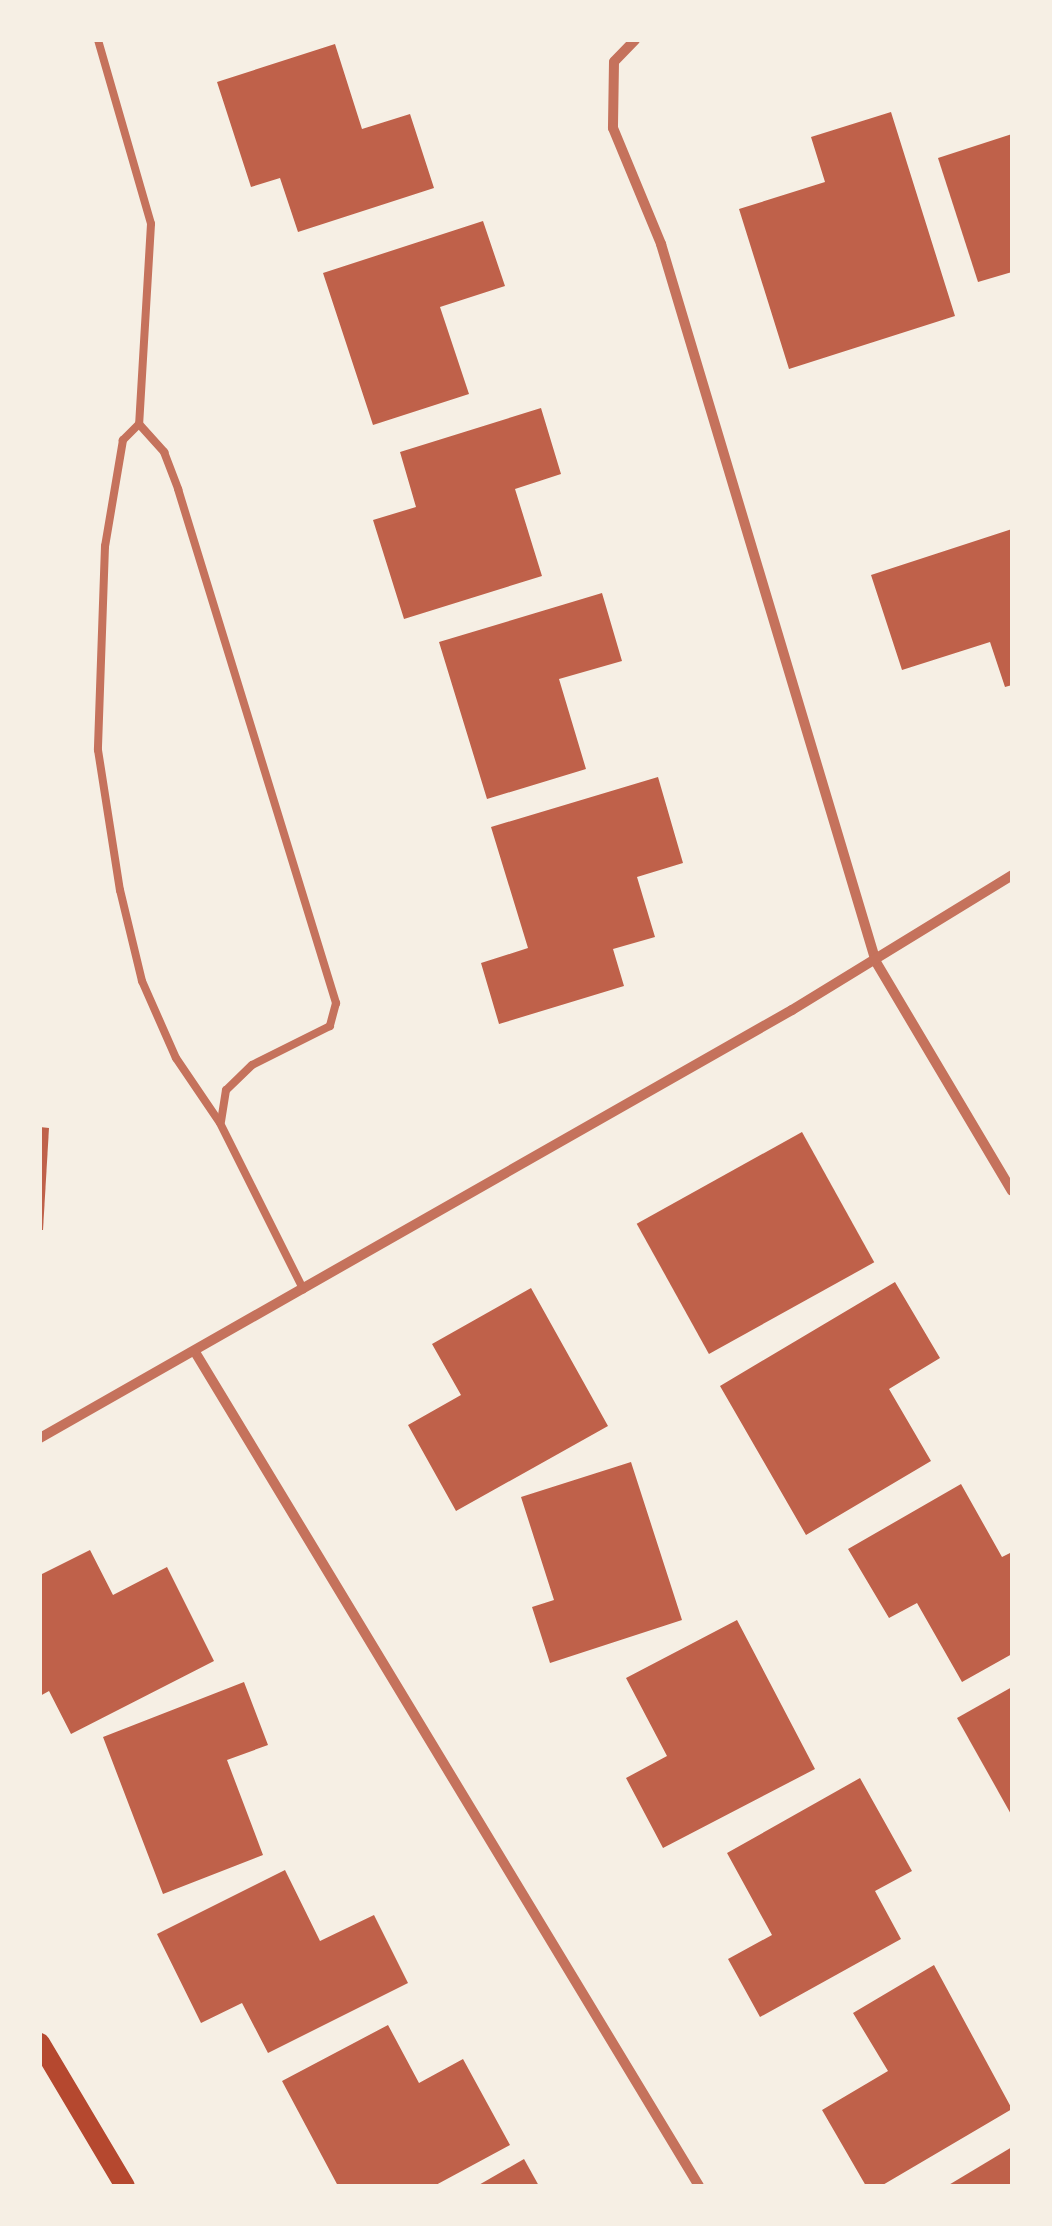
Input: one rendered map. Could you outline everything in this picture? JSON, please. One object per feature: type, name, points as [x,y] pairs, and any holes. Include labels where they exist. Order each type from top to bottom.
[{"type":"main road","points":[[40,2043],[125,2186]]},
{"type":"street","points":[[635,40],[614,62],[612,128],[661,244],[876,962],[1012,1191]]},
{"type":"street","points":[[40,1438],[876,962],[1012,875]]},
{"type":"street","points":[[194,1352],[699,2186]]},
{"type":"lane","points":[[98,40],[151,224],[139,424],[123,440],[112,482],[98,750],[142,982],[176,1058],[220,1123],[304,1290]]},
{"type":"lane","points":[[139,424],[164,452],[178,488],[336,1003],[330,1026],[252,1065],[226,1090],[220,1123]]},
{"type":"building","points":[[335,44],[362,129],[410,114],[434,188],[298,232],[280,178],[251,187],[217,82]]},
{"type":"building","points":[[891,112],[955,316],[789,369],[739,209],[825,182],[811,137]]},
{"type":"building","points":[[1012,134],[1012,272],[978,282],[938,158]]},
{"type":"building","points":[[483,221],[505,286],[440,307],[469,394],[373,425],[323,273]]},
{"type":"building","points":[[541,408],[561,474],[515,489],[542,576],[404,619],[373,520],[416,507],[400,452]]},
{"type":"building","points":[[1012,529],[1012,685],[1005,687],[990,642],[902,670],[871,575]]},
{"type":"building","points":[[602,593],[622,661],[559,679],[586,769],[487,799],[439,642]]},
{"type":"building","points":[[658,777],[683,863],[637,877],[655,937],[613,949],[624,986],[499,1024],[481,963],[528,948],[491,827]]},
{"type":"building","points":[[40,1127],[49,1128],[43,1230],[40,1230]]},
{"type":"building","points":[[802,1132],[874,1262],[709,1354],[637,1224]]},
{"type":"building","points":[[895,1282],[940,1358],[889,1389],[931,1461],[806,1535],[720,1386]]},
{"type":"building","points":[[531,1288],[608,1426],[456,1511],[408,1425],[461,1395],[432,1344]]},
{"type":"building","points":[[631,1462],[682,1620],[550,1663],[532,1607],[554,1600],[521,1497]]},
{"type":"building","points":[[961,1484],[1002,1557],[1012,1552],[1012,1654],[962,1682],[917,1603],[889,1618],[848,1549]]},
{"type":"building","points":[[90,1550],[113,1595],[167,1567],[214,1661],[71,1734],[49,1691],[40,1696],[40,1575]]},
{"type":"building","points":[[737,1620],[815,1769],[663,1848],[626,1778],[667,1756],[626,1678]]},
{"type":"building","points":[[244,1682],[268,1745],[227,1760],[263,1855],[163,1894],[103,1737]]},
{"type":"building","points":[[1012,1687],[1012,1816],[957,1718]]},
{"type":"building","points":[[860,1778],[912,1871],[875,1891],[901,1939],[760,2017],[728,1959],[772,1935],[727,1853]]},
{"type":"building","points":[[285,1870],[320,1941],[374,1915],[408,1983],[268,2053],[242,2003],[201,2023],[157,1934]]},
{"type":"building","points":[[934,1965],[1012,2109],[881,2186],[866,2186],[822,2110],[888,2071],[853,2013]]},
{"type":"building","points":[[388,2025],[419,2083],[463,2059],[510,2145],[434,2186],[338,2186],[282,2081]]},
{"type":"building","points":[[1012,2147],[1012,2186],[947,2186]]},
{"type":"building","points":[[524,2159],[539,2186],[477,2186]]}]
